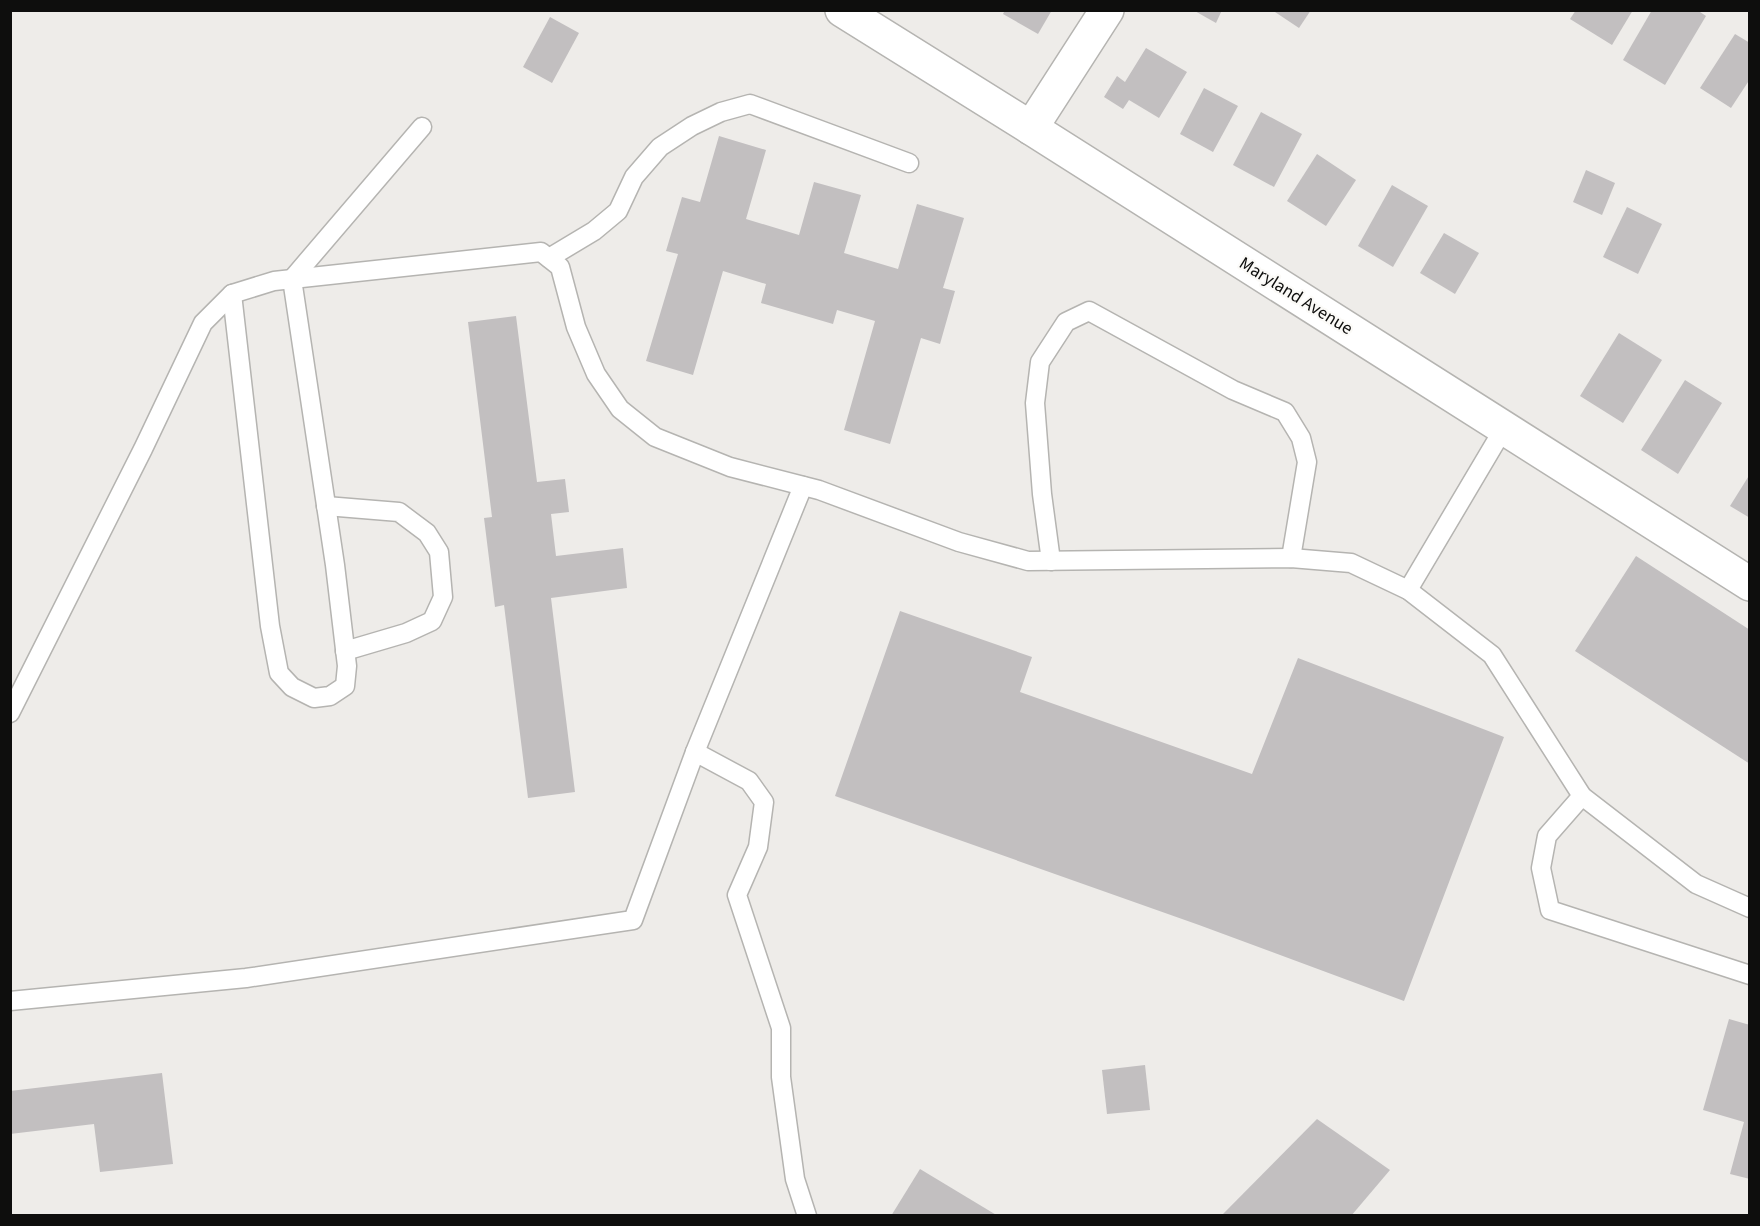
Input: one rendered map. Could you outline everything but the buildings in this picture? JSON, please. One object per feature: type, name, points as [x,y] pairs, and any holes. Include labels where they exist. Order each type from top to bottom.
[{"type":"street","name":"Maryland Avenue","points":[[842,10],[1749,584]]},
{"type":"street","points":[[1031,128],[1107,10]]},
{"type":"lane","points":[[549,258],[594,231],[618,211],[634,177],[660,147],[692,126],[721,112],[750,104],[909,163]]},
{"type":"lane","points":[[232,294],[270,626],[279,673],[292,687],[314,698],[330,696],[345,686],[347,666],[292,279],[422,127]]},
{"type":"lane","points":[[10,713],[143,449],[203,323],[232,294],[274,281],[541,252],[560,267],[576,327],[596,374],[620,410],[655,437],[730,467],[803,486],[959,542],[1028,561],[1291,558],[1351,563],[1408,590],[1492,655],[1582,796],[1696,884],[1749,908]]},
{"type":"lane","points":[[1051,561],[1042,494],[1035,404],[1040,362],[1066,322],[1089,311],[1233,390],[1285,412],[1301,438],[1306,462],[1291,558]]},
{"type":"lane","points":[[1408,590],[1504,428]]},
{"type":"lane","points":[[10,1001],[246,978],[633,920],[695,752],[803,486]]},
{"type":"lane","points":[[326,506],[399,512],[427,533],[439,552],[443,597],[432,621],[406,633],[345,651]]},
{"type":"lane","points":[[695,752],[749,781],[764,801],[758,847],[737,895],[781,1028],[781,1077],[793,1167],[807,1215]]},
{"type":"lane","points":[[1582,796],[1547,836],[1541,868],[1550,910],[1749,975]]}]
